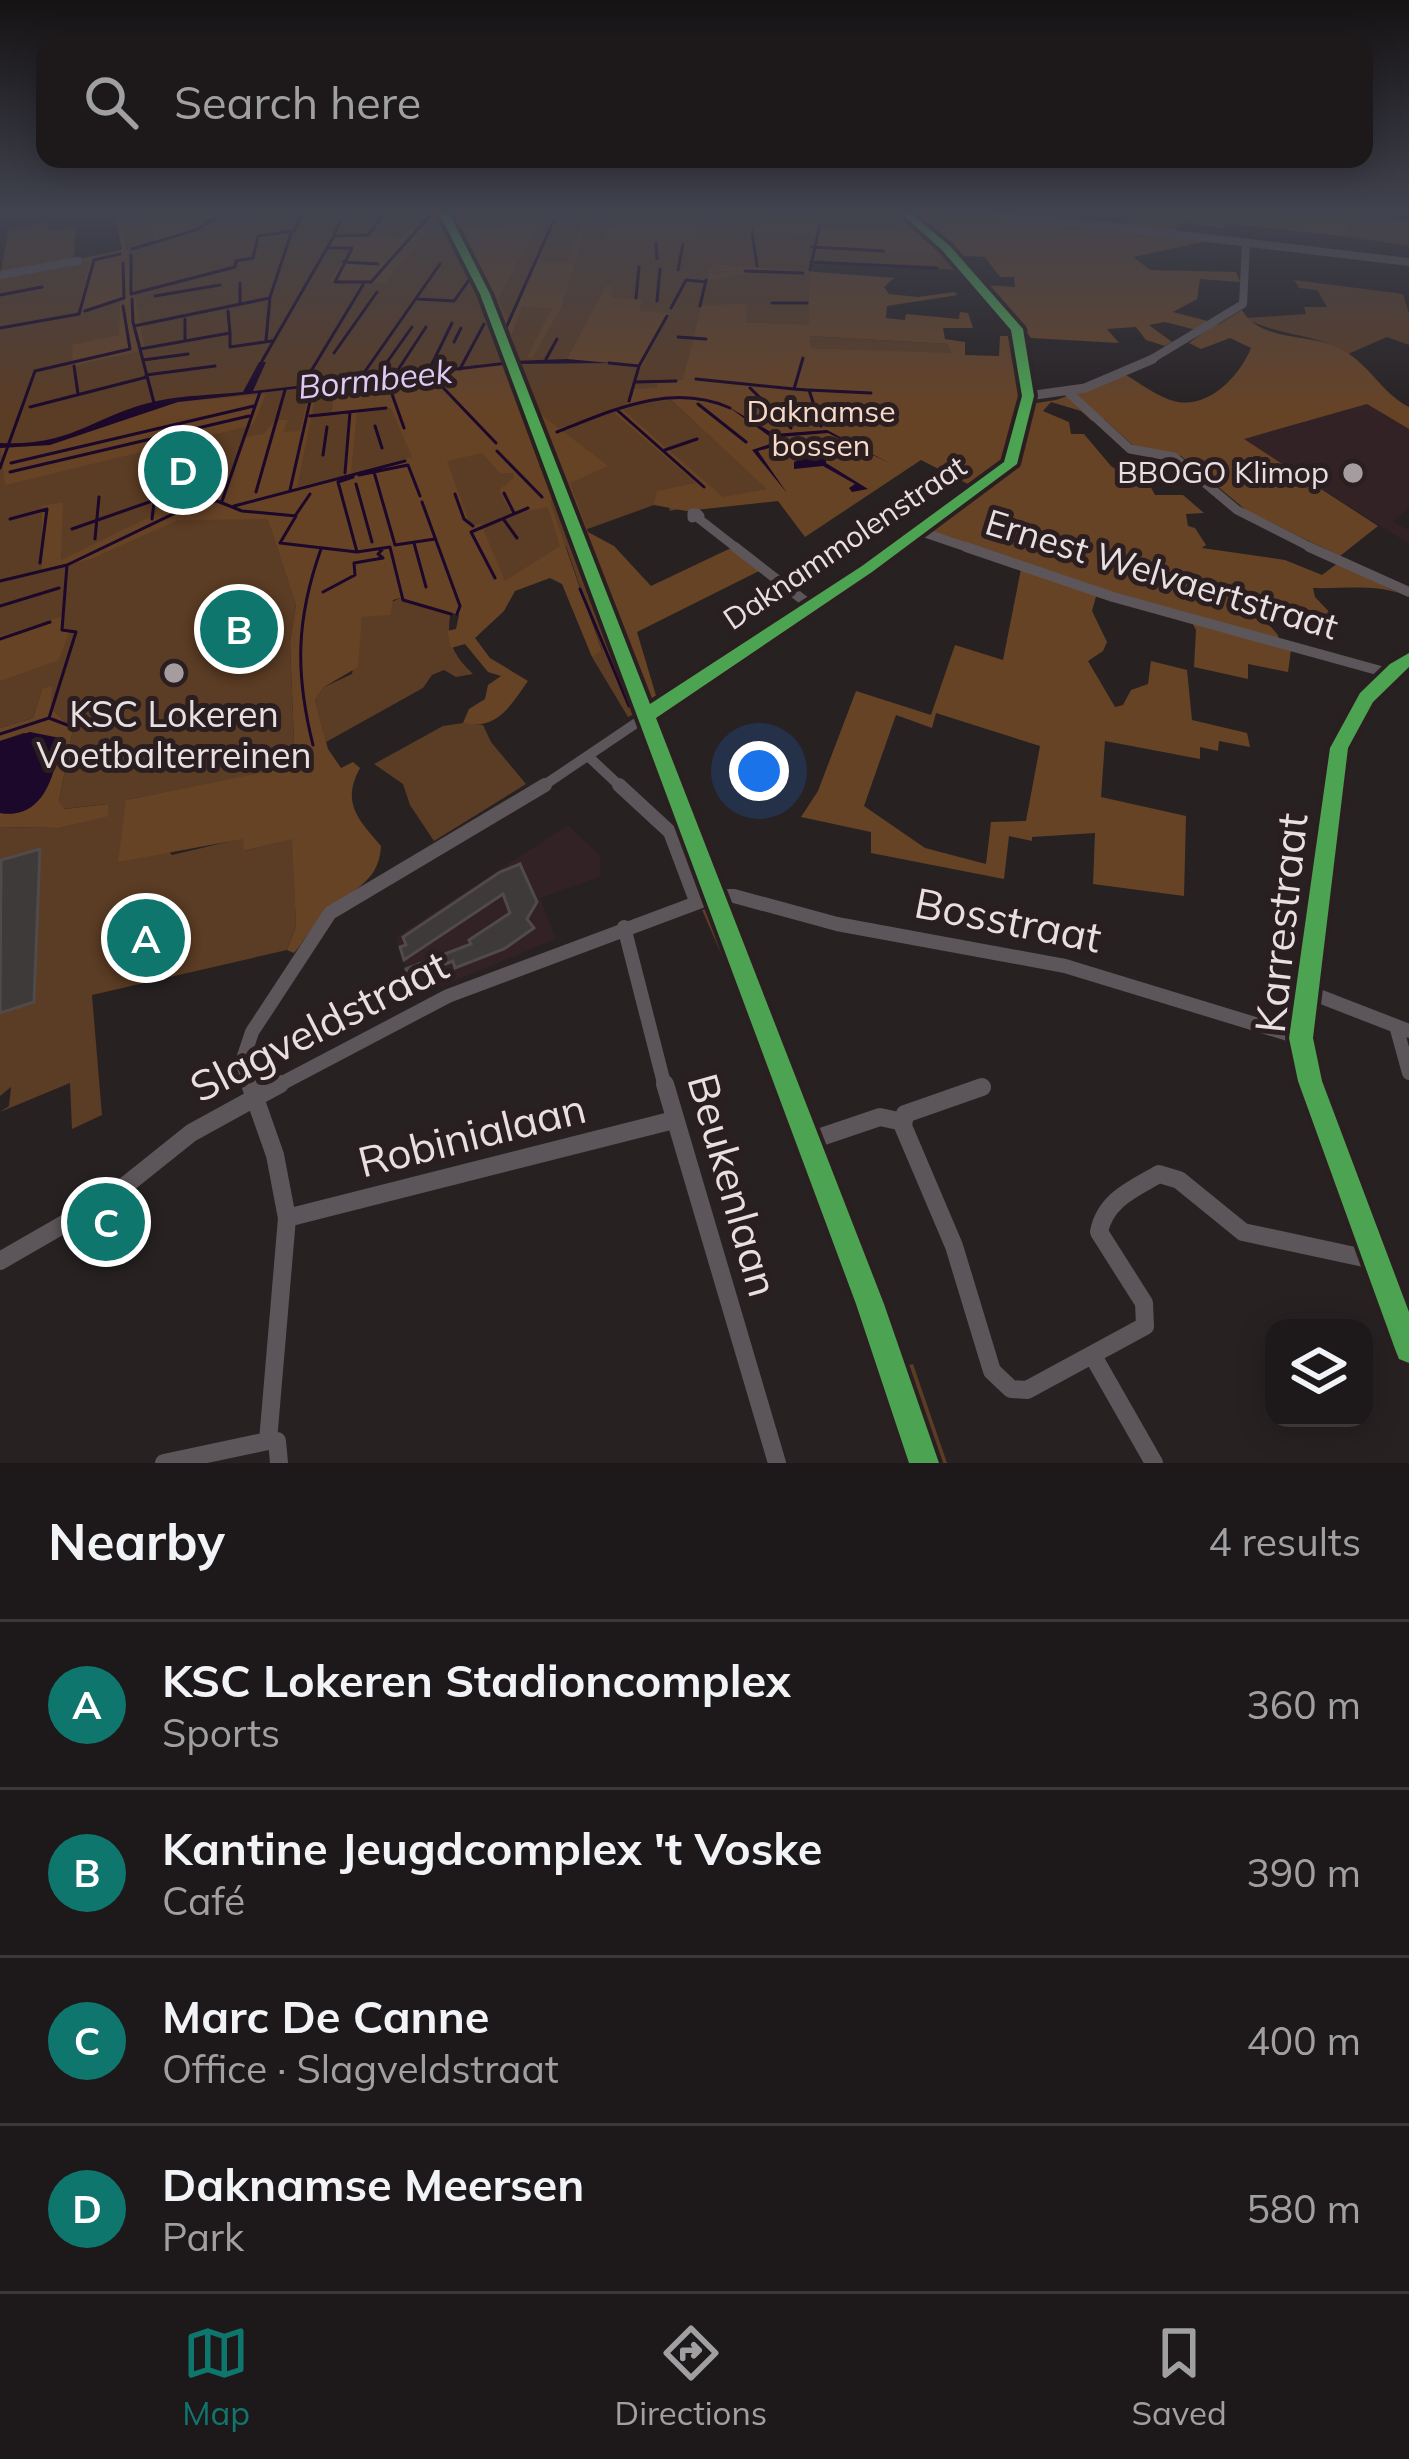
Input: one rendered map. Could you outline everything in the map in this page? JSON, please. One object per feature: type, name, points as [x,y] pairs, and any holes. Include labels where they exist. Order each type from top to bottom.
[{"type":"street","name":"Daknammolenstraat","points":[[254,1097],[243,1050],[330,913],[590,758],[593,749],[811,606],[1010,464],[1028,396],[1019,337],[1012,321],[974,279]]},
{"type":"street","points":[[1028,396],[1069,393],[1190,338],[1243,304],[1242,279]]},
{"type":"street","points":[[1069,393],[1130,449],[1174,457],[1237,510],[1409,592]]},
{"type":"street","name":"Daknammolenstraat","points":[[698,518],[811,606]]},
{"type":"street","name":"Ernest Welvaertstraat","points":[[919,531],[1113,597],[1388,674]]},
{"type":"street","name":"Karrestraat","points":[[1407,664],[1370,688],[1351,717],[1340,748],[1301,1038],[1310,1081],[1409,1349]]},
{"type":"street","points":[[590,758],[670,832],[696,901]]},
{"type":"street","name":"Bosstraat","points":[[696,901],[734,896],[837,924],[1065,966],[1301,1038]]},
{"type":"street","name":"Slagveldstraat","points":[[0,1261],[111,1197],[191,1133],[448,996],[696,901]]},
{"type":"street","name":"Beukenlaan","points":[[624,927],[674,1120],[777,1463]]},
{"type":"street","points":[[1306,991],[1403,1029],[1409,1073]]},
{"type":"street","points":[[902,1122],[908,1112],[982,1088]]},
{"type":"street","points":[[254,1097],[275,1155],[287,1218],[268,1441]]},
{"type":"street","points":[[814,1139],[880,1117],[902,1122]]},
{"type":"street","name":"Robinialaan","points":[[287,1218],[674,1120]]},
{"type":"street","points":[[902,1122],[954,1246],[998,1380],[1011,1389],[1028,1390],[1141,1331],[1147,1318],[1103,1236],[1100,1214],[1103,1207],[1159,1174],[1185,1184],[1243,1232],[1378,1261]]},
{"type":"street","points":[[1094,1356],[1154,1463]]},
{"type":"street","points":[[164,1463],[268,1441],[277,1442],[279,1463]]},
{"type":"shaded area","points":[[0,279],[811,279],[809,326],[744,322],[747,305],[683,379],[660,382],[671,400],[768,489],[670,511],[668,504],[654,505],[582,531],[645,708],[579,535],[575,537],[619,666],[623,666],[640,711],[628,717],[592,657],[602,650],[566,546],[494,601],[413,457],[296,604],[290,642],[295,767],[126,800],[172,855],[244,838],[245,851],[293,838],[296,926],[287,950],[92,995],[102,1115],[72,1129],[70,1083],[0,1112],[9,1106],[11,1087],[0,1096],[0,827],[59,828],[109,815],[107,804],[63,809],[59,801],[73,729],[51,708],[42,689],[33,718],[0,728]]},
{"type":"shaded area","points":[[1294,280],[1403,294],[1409,313],[1409,345],[1387,337],[1348,354],[1246,318],[1306,314],[1304,307],[1327,307],[1317,290],[1299,288]]},
{"type":"shaded area","points":[[810,336],[949,344],[951,354],[810,348]]},
{"type":"shaded area","name":"BBOGO Klimop","points":[[1367,404],[1409,429],[1409,507],[1393,522],[1409,530],[1409,544],[1243,439]]},
{"type":"shaded area","points":[[400,598],[451,612],[452,646],[473,674],[456,677],[444,670],[432,675],[423,688],[326,742],[315,700],[324,687],[352,674],[362,617]]},
{"type":"shaded area","points":[[483,725],[526,784],[434,841],[410,805],[403,784],[374,764],[443,726]]},
{"type":"shaded area","points":[[568,825],[600,856],[600,877],[540,898],[556,939],[415,997],[396,937]]},
{"type":"shaded area","points":[[725,899],[816,1130],[810,1136],[719,900]]},
{"type":"shaded area","points":[[716,906],[859,1282],[920,1463],[907,1463],[852,1286],[728,959],[724,960],[702,910]]},
{"type":"shaded area","points":[[820,1141],[905,1366],[913,1364],[947,1463],[928,1463],[897,1356],[812,1143]]},
{"type":"green space","points":[[85,279],[133,279],[145,350],[73,366],[72,345],[119,335],[120,299],[78,311]]},
{"type":"green space","points":[[331,279],[388,279],[385,283]]},
{"type":"green space","points":[[482,279],[509,279],[498,299],[508,320],[528,279],[570,279],[562,306],[532,358],[527,357],[552,308],[522,307],[511,335],[539,413],[608,466],[570,483],[588,532],[614,546],[651,586],[731,548],[761,570],[637,632],[657,699],[647,707]]},
{"type":"green space","name":"Daknamse bossen","points":[[809,279],[893,279],[884,287],[889,294],[918,297],[954,292],[958,295],[887,306],[886,318],[905,320],[906,314],[959,319],[960,312],[968,313],[973,328],[943,328],[945,339],[965,342],[965,355],[999,356],[1000,336],[1013,336],[1024,405],[1056,400],[1126,375],[1178,402],[1202,399],[1232,378],[1251,348],[1230,338],[1201,349],[1189,343],[1204,332],[1165,322],[1149,325],[1172,342],[1165,346],[1146,340],[1136,327],[1107,329],[1119,343],[1031,338],[985,285],[1015,287],[1014,279],[1200,279],[1197,299],[1173,312],[1219,324],[1242,310],[1272,332],[1337,347],[1409,407],[1409,429],[1367,404],[1244,439],[1378,526],[1340,556],[1247,511],[1181,456],[1136,448],[1104,419],[1092,421],[1081,411],[1051,402],[1043,411],[1069,422],[1071,434],[1084,434],[1125,476],[1147,480],[1155,495],[1183,495],[1204,513],[1186,514],[1188,526],[1195,528],[1206,545],[1202,548],[1285,560],[1322,575],[1338,563],[1398,593],[1313,588],[1315,597],[1333,616],[1258,597],[1255,609],[1278,635],[1280,647],[1291,650],[1288,672],[1248,664],[1248,679],[1194,667],[1196,630],[1187,613],[1098,589],[1092,611],[1107,642],[1088,661],[1115,707],[1123,705],[1131,690],[1148,684],[1151,661],[1187,670],[1192,720],[1247,733],[1250,747],[1219,741],[1218,751],[1200,747],[1200,759],[1105,741],[1101,797],[1186,816],[1184,896],[1093,884],[1095,833],[1032,837],[1032,841],[1009,836],[1004,879],[871,853],[871,832],[801,817],[818,791],[856,691],[931,715],[955,645],[1003,660],[1021,569],[910,532],[972,486],[921,460],[805,537],[778,501],[686,511],[654,505],[657,491],[696,483],[614,413],[623,410],[723,497],[767,489],[671,400],[626,404],[633,389],[683,379],[702,305],[748,304],[745,322],[809,325]],"holes":[[[810,336],[948,344],[951,353],[810,348]],[[936,713],[1040,746],[1026,821],[991,822],[986,864],[925,848],[864,806],[896,715],[932,728]]]},
{"type":"green space","points":[[606,286],[613,286],[611,298],[642,300],[639,311],[670,313],[642,367],[567,359]]},
{"type":"green space","points":[[503,365],[552,493],[551,505],[602,651],[592,657],[562,584],[550,578],[515,591],[504,611],[475,638],[490,658],[528,681],[494,720],[463,723],[469,709],[485,699],[488,685],[501,676],[488,672],[465,644],[451,648],[447,631],[456,629],[459,615],[400,598],[393,600],[390,615],[362,617],[358,667],[324,687],[315,700],[328,749],[341,768],[353,762],[360,768],[352,801],[359,819],[381,846],[379,859],[368,879],[323,915],[294,953],[287,950],[296,926],[292,839],[244,851],[243,839],[118,862],[126,800],[295,766],[290,642],[296,604],[268,519],[178,520],[91,559],[42,570],[42,506],[63,502],[61,560],[156,514],[161,480],[222,462],[215,480],[233,477],[245,437],[264,434],[275,420],[288,420],[283,432],[300,431],[310,390],[317,389],[297,487],[343,476],[349,414],[332,415],[334,387]],"holes":[[[391,408],[412,457],[351,473],[357,412]],[[482,453],[500,473],[513,473],[514,478],[499,490],[512,514],[548,507],[560,546],[505,581],[481,524],[470,525],[447,461]]]},
{"type":"green space","points":[[266,394],[253,425],[5,485],[1,448],[50,445],[170,403]]},
{"type":"green space","points":[[63,616],[64,632],[69,632],[59,660],[0,681],[0,636]]},
{"type":"green space","points":[[52,686],[51,708],[73,729],[59,801],[64,809],[108,804],[109,816],[59,828],[0,827],[0,813],[16,813],[37,802],[61,741],[23,733],[0,741],[0,728],[33,718],[42,689]]},
{"type":"water","points":[[512,361],[610,363],[513,364],[178,402],[50,445],[0,448],[0,443],[66,435],[157,401],[243,392],[259,362],[266,362],[253,391]]},
{"type":"water","points":[[727,406],[774,434],[827,430],[889,463],[828,433],[780,437],[813,455],[840,450],[840,456],[826,458],[826,463],[868,489],[852,492],[849,488],[855,484],[823,466],[794,469],[794,462],[808,457],[780,445],[758,451],[787,493],[752,450],[770,444],[772,438]]},
{"type":"water","points":[[30,732],[60,738],[51,779],[28,809],[0,813],[0,741]]},
{"type":"building","points":[[40,849],[34,1002],[0,1013],[1,860]]},
{"type":"building","points":[[520,864],[537,902],[527,919],[534,928],[504,949],[455,968],[453,961],[409,978],[406,969],[471,944],[469,940],[510,913],[503,894],[404,960],[403,937],[500,872]]},
{"type":"waterway","name":"Bormbeek","points":[[0,328],[79,314],[89,279]]},
{"type":"waterway","points":[[85,311],[124,298],[123,279]]},
{"type":"waterway","points":[[131,279],[131,294],[188,279]]},
{"type":"waterway","points":[[270,298],[276,279]]},
{"type":"waterway","points":[[262,361],[309,279]]},
{"type":"waterway","points":[[336,279],[373,279]]},
{"type":"waterway","points":[[359,380],[429,279]]},
{"type":"waterway","points":[[518,362],[506,328],[528,279]]},
{"type":"waterway","points":[[636,298],[638,279]]},
{"type":"waterway","points":[[657,301],[659,279]]},
{"type":"waterway","points":[[417,299],[454,301],[469,280]]},
{"type":"waterway","name":"Bormbeek","points":[[671,308],[686,280],[706,282]]},
{"type":"waterway","points":[[700,306],[706,282]]},
{"type":"waterway","points":[[240,283],[240,304]]},
{"type":"waterway","points":[[155,296],[220,285]]},
{"type":"waterway","points":[[302,386],[363,285]]},
{"type":"waterway","points":[[0,295],[42,287]]},
{"type":"waterway","points":[[334,353],[377,292]]},
{"type":"waterway","points":[[134,326],[270,298]]},
{"type":"waterway","points":[[266,340],[270,298]]},
{"type":"waterway","points":[[132,299],[134,326]]},
{"type":"waterway","points":[[772,303],[807,303]]},
{"type":"waterway","points":[[0,468],[35,371],[130,349],[123,306]]},
{"type":"waterway","points":[[228,311],[230,333]]},
{"type":"waterway","name":"Bormbeek","points":[[639,366],[667,316]]},
{"type":"waterway","points":[[185,319],[185,341]]},
{"type":"waterway","points":[[429,370],[452,323]]},
{"type":"waterway","points":[[460,369],[484,324]]},
{"type":"waterway","points":[[134,326],[140,349]]},
{"type":"waterway","points":[[375,379],[412,327]]},
{"type":"waterway","points":[[394,376],[426,327]]},
{"type":"waterway","points":[[454,342],[461,328]]},
{"type":"waterway","points":[[185,341],[230,333]]},
{"type":"waterway","points":[[230,333],[230,347],[272,341]]},
{"type":"waterway","points":[[678,337],[706,339]]},
{"type":"waterway","points":[[546,359],[557,339]]},
{"type":"waterway","points":[[140,349],[185,341]]},
{"type":"waterway","points":[[140,349],[147,375]]},
{"type":"waterway","points":[[143,360],[188,354]]},
{"type":"waterway","points":[[794,389],[803,358]]},
{"type":"waterway","name":"Bormbeek","points":[[609,363],[639,366]]},
{"type":"waterway","points":[[74,366],[78,394]]},
{"type":"waterway","points":[[147,375],[215,366]]},
{"type":"waterway","points":[[629,401],[639,366]]},
{"type":"waterway","points":[[147,375],[154,403]]},
{"type":"waterway","points":[[431,375],[496,443]]},
{"type":"waterway","points":[[30,407],[147,377]]},
{"type":"waterway","points":[[696,379],[794,389]]},
{"type":"waterway","points":[[387,380],[404,428]]},
{"type":"waterway","points":[[635,382],[676,381]]},
{"type":"waterway","points":[[290,490],[313,388]]},
{"type":"waterway","points":[[750,388],[791,428]]},
{"type":"waterway","points":[[794,389],[807,390]]},
{"type":"waterway","points":[[256,492],[285,390]]},
{"type":"waterway","points":[[821,426],[809,390],[871,393]]},
{"type":"waterway","points":[[222,501],[260,392]]},
{"type":"waterway","points":[[557,432],[664,398],[708,401],[730,408]]},
{"type":"waterway","points":[[698,404],[746,442]]},
{"type":"waterway","points":[[11,463],[254,406]]},
{"type":"waterway","points":[[310,416],[386,408]]},
{"type":"waterway","points":[[617,410],[704,487]]},
{"type":"waterway","points":[[345,473],[350,412]]},
{"type":"waterway","points":[[10,472],[249,416]]},
{"type":"waterway","points":[[375,426],[382,448]]},
{"type":"waterway","points":[[323,455],[327,427]]},
{"type":"waterway","points":[[665,450],[697,439]]},
{"type":"waterway","points":[[497,451],[542,497]]},
{"type":"waterway","points":[[234,506],[405,461]]},
{"type":"waterway","points":[[359,475],[408,465],[420,496]]},
{"type":"waterway","points":[[374,472],[395,545],[435,539]]},
{"type":"waterway","points":[[353,477],[338,482],[357,552]]},
{"type":"waterway","points":[[356,484],[372,542]]},
{"type":"waterway","points":[[154,500],[156,485]]},
{"type":"waterway","points":[[504,493],[514,513]]},
{"type":"waterway","points":[[295,516],[310,494]]},
{"type":"waterway","points":[[455,494],[464,519],[473,526]]},
{"type":"waterway","points":[[97,520],[99,497]]},
{"type":"waterway","points":[[97,520],[154,500]]},
{"type":"waterway","points":[[152,519],[154,500]]},
{"type":"waterway","points":[[67,565],[196,503],[217,501],[242,511],[295,516]]},
{"type":"waterway","points":[[422,502],[460,606],[457,614]]},
{"type":"waterway","points":[[495,578],[471,532],[528,508]]},
{"type":"waterway","points":[[10,519],[47,509],[40,563]]},
{"type":"waterway","points":[[295,516],[280,543],[357,552]]},
{"type":"waterway","points":[[72,529],[97,520]]},
{"type":"waterway","points":[[95,539],[97,520]]},
{"type":"waterway","points":[[504,520],[517,538]]},
{"type":"waterway","points":[[414,543],[426,587]]},
{"type":"waterway","points":[[357,552],[390,547],[403,600],[451,614]]},
{"type":"waterway","points":[[313,745],[303,694],[301,646],[307,599],[321,549]]},
{"type":"waterway","points":[[323,592],[355,575],[354,563],[383,558],[378,554],[382,550]]},
{"type":"waterway","points":[[0,581],[67,565]]},
{"type":"waterway","points":[[49,718],[76,632],[62,630],[67,565]]},
{"type":"waterway","points":[[600,585],[624,649]]},
{"type":"waterway","points":[[0,606],[59,588]]},
{"type":"waterway","points":[[580,589],[629,706]]},
{"type":"waterway","points":[[592,589],[616,656]]},
{"type":"waterway","points":[[0,639],[50,622]]},
{"type":"waterway","points":[[631,665],[647,707]]},
{"type":"waterway","points":[[622,673],[637,710]]},
{"type":"waterway","points":[[0,734],[49,718]]},
{"type":"waterway","points":[[49,718],[75,728]]},
{"type":"cycle path","points":[[478,279],[870,1304],[924,1463]]},
{"type":"cycle path","points":[[646,716],[867,569],[1010,464],[1028,396],[1017,329],[973,279]]},
{"type":"cycle path","points":[[1409,659],[1367,697],[1339,748],[1301,1038],[1310,1081],[1409,1349]]},
{"type":"place","name":"Daknamse Meersen","points":[[183,470]]},
{"type":"place","name":"BBOGO Klimop","points":[[1353,473]]},
{"type":"place","name":"Kantine Jeugdcomplex 't Voske","points":[[239,629]]},
{"type":"place","name":"KSC Lokeren Voetbalterreinen","points":[[174,673]]},
{"type":"place","name":"KSC Lokeren Stadioncomplex","points":[[146,938]]},
{"type":"place","name":"Marc De Canne","points":[[106,1222]]}]
